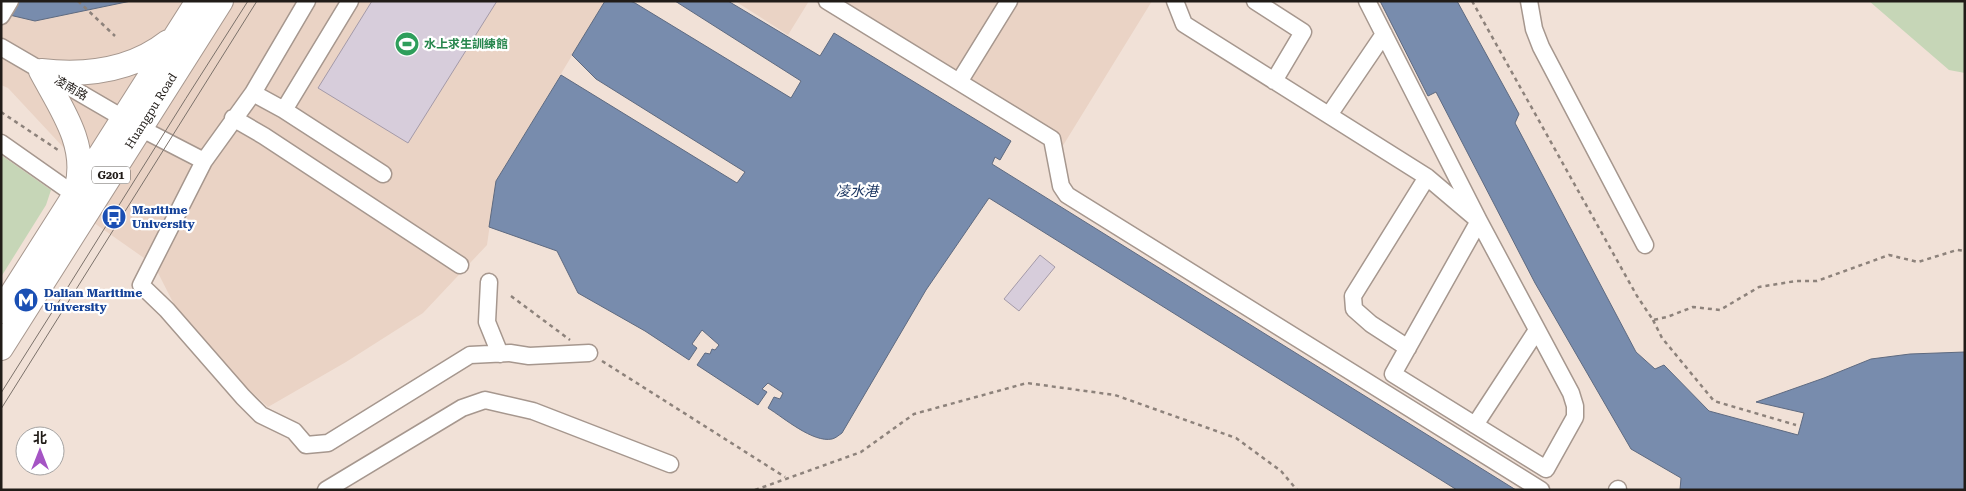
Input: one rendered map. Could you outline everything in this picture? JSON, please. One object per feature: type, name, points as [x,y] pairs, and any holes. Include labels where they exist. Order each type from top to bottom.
[{"type":"highway","name":"Huangpu Road","points":[[1,348],[132,123],[176,36],[198,1]]},
{"type":"highway","name":"Huangpu Road","points":[[1,311],[75,194],[132,123],[221,1]]},
{"type":"highway","points":[[41,71],[67,74],[120,67],[142,59],[176,36]]},
{"type":"highway","points":[[41,71],[76,141],[80,154],[81,173],[75,194]]},
{"type":"street","points":[[1,16],[10,1]]},
{"type":"street","points":[[307,1],[253,93],[233,118],[204,161],[141,285],[167,310],[261,415],[294,430],[306,444],[328,443],[470,355],[500,354],[529,356],[589,353]]},
{"type":"street","points":[[284,110],[350,1]]},
{"type":"street","points":[[828,1],[1052,139],[1061,186],[1067,194],[1541,490]]},
{"type":"street","points":[[959,82],[1009,1]]},
{"type":"street","points":[[1175,1],[1184,24],[1427,177],[1479,221]]},
{"type":"street","points":[[1256,1],[1303,32],[1274,81]]},
{"type":"street","points":[[1367,1],[1479,221],[1572,393],[1575,417],[1546,469],[1393,374],[1479,221]]},
{"type":"street","points":[[1529,1],[1532,21],[1541,47],[1645,245]]},
{"type":"street","points":[[1329,115],[1384,34]]},
{"type":"street","name":"凌南路","points":[[1,47],[132,123],[204,161]]},
{"type":"street","points":[[253,93],[284,110],[382,174]]},
{"type":"street","points":[[233,118],[264,136],[460,265]]},
{"type":"street","points":[[1,143],[75,194]]},
{"type":"street","points":[[1408,348],[1371,324],[1354,309],[1353,296],[1427,177]]},
{"type":"street","points":[[489,282],[487,322],[500,354]]},
{"type":"street","points":[[1475,425],[1537,330]]},
{"type":"street","points":[[326,490],[462,408],[485,400],[532,411],[670,464]]},
{"type":"path","points":[[78,1],[116,36]]},
{"type":"path","points":[[1472,1],[1662,338],[1714,401],[1796,425]]},
{"type":"path","points":[[1,112],[65,154]]},
{"type":"path","points":[[1653,320],[1667,317],[1693,306],[1720,310],[1759,287],[1796,281],[1818,281],[1888,255],[1918,262],[1958,250],[1965,251]]},
{"type":"path","points":[[511,296],[589,353],[786,478]]},
{"type":"path","points":[[755,490],[861,452],[914,414],[1027,383],[1115,395],[1236,438],[1282,471],[1297,490]]},
{"type":"shaded area","name":"Dalian Maritime University","points":[[1,1],[605,1],[496,181],[487,245],[423,313],[346,362],[268,407],[217,360],[181,318],[154,265],[60,199],[77,162],[8,88],[1,85]]},
{"type":"shaded area","points":[[735,1],[809,1],[788,35]]},
{"type":"shaded area","points":[[814,1],[1152,1],[1059,152]]},
{"type":"green space","points":[[1869,1],[1965,1],[1965,73],[1949,70]]},
{"type":"green space","points":[[1,155],[51,190],[46,205],[1,277]]},
{"type":"water","points":[[1,1],[131,1],[35,21],[1,13]]},
{"type":"water","name":"凌水港","points":[[605,1],[630,1],[635,3],[791,98],[801,81],[675,1],[728,1],[820,56],[834,33],[1011,141],[1000,160],[995,157],[992,164],[1516,490],[1457,490],[989,198],[926,290],[842,433],[833,439],[824,439],[808,434],[768,408],[774,397],[780,399],[783,393],[768,383],[762,389],[767,392],[758,405],[697,365],[705,353],[710,354],[712,349],[715,350],[719,345],[702,330],[692,344],[697,348],[689,360],[645,331],[578,293],[557,251],[489,227],[496,181],[561,75],[737,183],[745,172],[596,79],[572,55]]},
{"type":"water","points":[[1380,1],[1457,1],[1519,114],[1515,123],[1636,352],[1655,369],[1664,365],[1709,411],[1798,435],[1804,413],[1756,402],[1871,359],[1910,354],[1965,352],[1965,490],[1680,490],[1681,478],[1631,449],[1535,283],[1436,92],[1428,96]]},
{"type":"building","name":"水上求生訓練館","points":[[372,1],[497,1],[408,143],[318,88]]},
{"type":"building","points":[[1040,255],[1055,267],[1019,311],[1004,299]]},
{"type":"tram line","points":[[1,393],[248,1]]},
{"type":"tram line","points":[[1,409],[257,1]]},
{"type":"place","name":"水上求生訓練館","points":[[407,44]]},
{"type":"place","name":"Maritime University","points":[[114,217]]},
{"type":"place","name":"Dalian Maritime University","points":[[26,300]]}]
